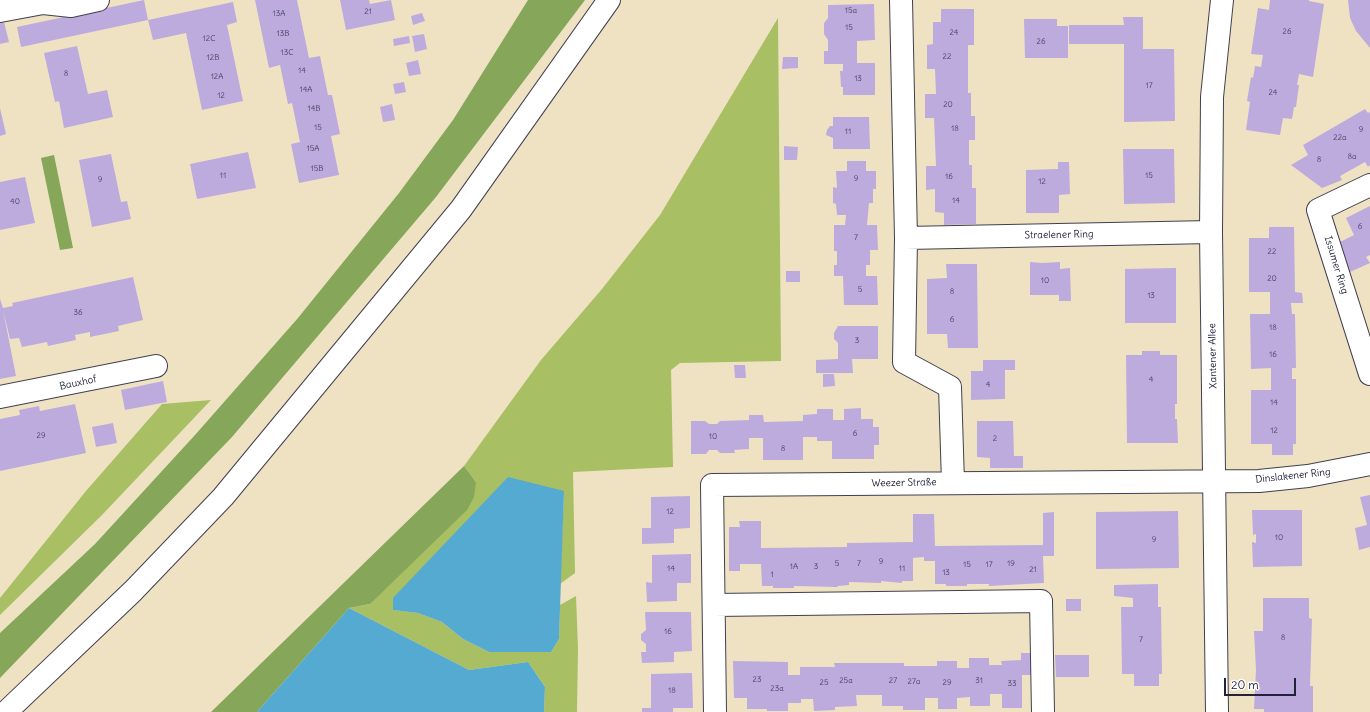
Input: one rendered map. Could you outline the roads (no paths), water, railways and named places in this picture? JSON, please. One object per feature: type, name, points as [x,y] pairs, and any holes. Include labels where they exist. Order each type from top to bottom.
[{"type":"street","points":[[0,11],[43,1],[71,6],[98,0]]},
{"type":"street","points":[[6,712],[133,592],[222,497],[461,209],[609,0]]},
{"type":"street","points":[[901,0],[906,238],[904,362],[950,387],[952,483]]},
{"type":"street","name":"Xantener Allee","points":[[1217,712],[1211,232],[1212,97],[1222,0]]},
{"type":"street","name":"Issumer Ring","points":[[1370,184],[1318,210],[1370,374]]},
{"type":"street","name":"Straelener Ring","points":[[906,238],[1211,232]]},
{"type":"street","name":"Bauxhof","points":[[0,397],[156,366]]},
{"type":"street","name":"Dinslakener Ring","points":[[1215,481],[1259,481],[1308,476],[1353,469],[1370,464]]},
{"type":"street","name":"Weezer Straße","points":[[715,712],[712,485],[1215,481]]},
{"type":"street","points":[[714,605],[1041,601],[1043,712]]},
{"type":"water","points":[[508,477],[564,491],[559,639],[551,652],[489,652],[463,639],[442,622],[418,613],[393,610],[393,598]]},
{"type":"water","points":[[349,608],[469,670],[528,662],[545,687],[544,712],[257,712]]}]
